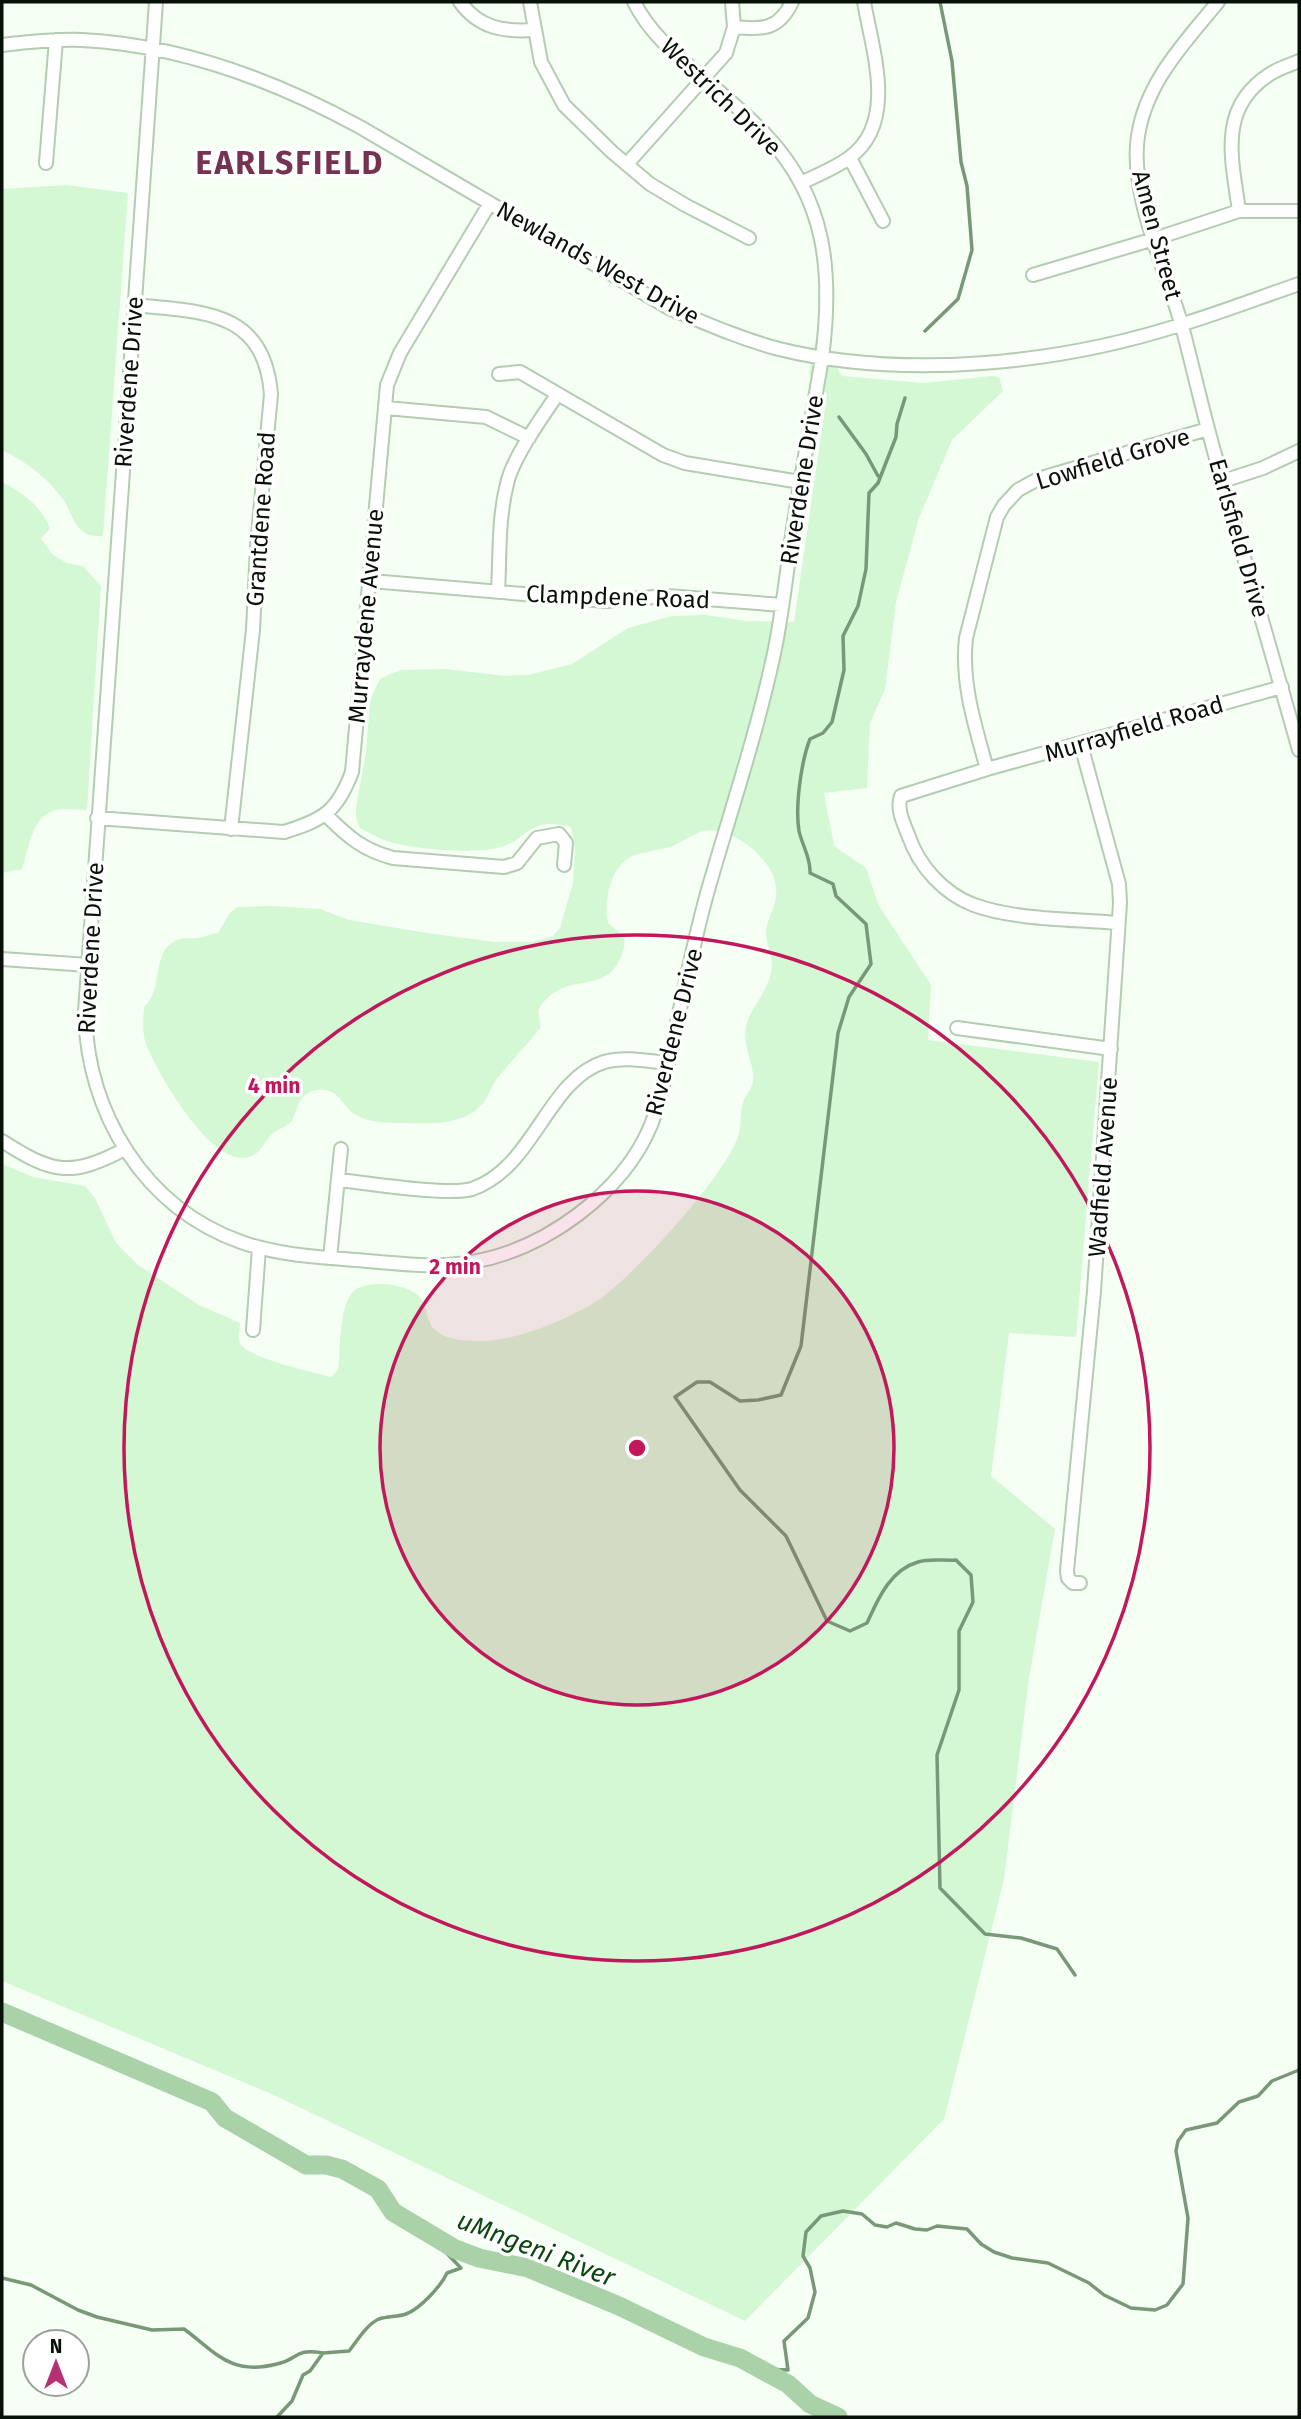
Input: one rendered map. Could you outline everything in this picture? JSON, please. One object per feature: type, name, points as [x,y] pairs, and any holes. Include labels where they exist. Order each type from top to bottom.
[{"type":"street","name":"Riverdene Drive","points":[[156,2],[85,1012],[92,1077],[107,1119],[125,1149],[157,1190],[194,1218],[231,1238],[259,1248],[289,1254],[411,1264],[463,1263],[511,1252],[572,1220],[599,1197],[630,1160],[649,1129],[663,1090],[706,896],[774,656],[822,358]]},
{"type":"street","points":[[460,2],[468,12],[487,25],[510,32],[534,30]]},
{"type":"street","points":[[530,2],[541,62],[564,105],[612,152],[662,191],[749,238]]},
{"type":"street","name":"Westrich Drive","points":[[634,2],[658,37],[766,134],[801,183],[824,250],[828,313],[822,358]]},
{"type":"street","points":[[627,164],[726,53],[734,27],[732,2]]},
{"type":"street","points":[[734,27],[771,26],[779,21],[792,2]]},
{"type":"street","points":[[801,183],[850,158],[871,130],[877,108],[875,68],[864,2]]},
{"type":"street","name":"Amen Street","points":[[1182,325],[1142,196],[1137,164],[1137,139],[1149,94],[1161,73],[1218,2]]},
{"type":"street","points":[[46,163],[56,40]]},
{"type":"street","name":"Newlands West Drive","points":[[2,45],[81,40],[153,49],[251,76],[313,101],[669,308],[765,344],[822,358],[880,365],[951,366],[1070,351],[1182,325],[1299,284]]},
{"type":"street","points":[[1239,211],[1230,146],[1236,112],[1256,85],[1271,73],[1299,61]]},
{"type":"street","points":[[850,158],[883,221]]},
{"type":"street","name":"Murraydene Avenue","points":[[326,815],[344,794],[352,772],[387,385],[400,354],[490,203]]},
{"type":"street","points":[[1033,275],[1239,211],[1299,211]]},
{"type":"street","name":"Grantdene Road","points":[[134,305],[212,314],[230,321],[253,340],[267,367],[270,380],[253,630],[231,829]]},
{"type":"street","name":"Earlsfield Drive","points":[[1182,325],[1208,429],[1299,750]]},
{"type":"street","points":[[499,374],[520,372],[663,455],[685,463],[800,482]]},
{"type":"street","points":[[498,592],[501,522],[507,482],[529,438],[557,395]]},
{"type":"street","points":[[386,408],[486,417],[529,438]]},
{"type":"street","name":"Lowfield Grove","points":[[987,769],[973,720],[963,659],[999,512],[1018,490],[1038,479],[1208,429]]},
{"type":"street","points":[[1223,481],[1263,468],[1299,450]]},
{"type":"street","name":"Clampdene Road","points":[[371,581],[606,601],[667,596],[782,605]]},
{"type":"street","name":"Murrayfield Road","points":[[1117,923],[1010,913],[972,904],[941,886],[914,853],[900,811],[900,799],[908,792],[1282,687]]},
{"type":"street","name":"Wadfield Avenue","points":[[1080,1583],[1073,1583],[1067,1572],[1094,1290],[1120,903],[1119,884],[1081,745]]},
{"type":"street","points":[[97,818],[284,832],[326,815],[350,839],[382,855],[498,867],[517,863],[537,838],[559,834],[566,843],[564,866]]},
{"type":"street","points":[[2,959],[88,965]]},
{"type":"street","points":[[957,1028],[1111,1049]]},
{"type":"street","points":[[339,1180],[447,1191],[469,1190],[488,1182],[510,1166],[565,1091],[585,1071],[604,1062],[623,1059],[668,1063]]},
{"type":"street","points":[[2,1141],[29,1158],[58,1169],[94,1165],[125,1149]]},
{"type":"street","points":[[330,1258],[341,1149]]},
{"type":"street","points":[[253,1330],[259,1248]]},
{"type":"green space","points":[[66,185],[128,193],[103,536],[89,535],[82,531],[52,486],[29,466],[2,450],[2,189]]},
{"type":"green space","points":[[817,333],[842,376],[923,383],[992,376],[999,377],[1003,391],[952,440],[919,518],[896,602],[885,689],[870,723],[867,788],[824,793],[834,846],[866,868],[879,906],[931,985],[928,1040],[1099,1062],[1076,1337],[1009,1333],[991,1476],[1055,1529],[1029,1678],[1004,1879],[944,2119],[745,2321],[274,2095],[2,1981],[2,1164],[33,1177],[85,1186],[95,1198],[116,1243],[138,1265],[199,1305],[240,1323],[240,1343],[247,1350],[270,1360],[331,1377],[338,1370],[347,1302],[358,1288],[384,1284],[403,1288],[418,1296],[423,1302],[431,1325],[444,1336],[464,1340],[498,1340],[539,1329],[589,1306],[605,1295],[650,1253],[697,1200],[731,1151],[739,1133],[743,1103],[753,1081],[745,1034],[750,1014],[771,973],[772,962],[766,930],[775,902],[776,889],[765,862],[756,852],[734,837],[711,830],[700,832],[670,847],[638,854],[621,864],[611,883],[607,904],[608,923],[624,937],[623,951],[615,968],[602,978],[563,988],[549,997],[538,1010],[541,1027],[496,1080],[483,1103],[475,1111],[456,1120],[424,1124],[373,1121],[351,1112],[336,1094],[318,1090],[303,1097],[292,1120],[273,1133],[256,1153],[249,1157],[234,1157],[203,1134],[162,1076],[146,1044],[143,1031],[144,1007],[154,991],[160,962],[168,947],[180,939],[218,933],[229,914],[237,907],[320,909],[349,920],[495,942],[532,942],[552,937],[560,928],[573,883],[575,849],[571,827],[545,824],[507,845],[473,851],[401,845],[360,828],[356,807],[366,753],[370,700],[380,679],[402,670],[446,669],[505,676],[528,675],[572,664],[628,628],[672,616],[705,615],[748,621],[794,622],[827,394],[809,374]]},
{"type":"green space","points":[[2,482],[24,495],[42,513],[50,528],[41,539],[53,555],[67,563],[83,566],[101,586],[87,810],[61,810],[46,814],[32,836],[22,869],[2,873]]},
{"type":"waterway","points":[[925,331],[958,299],[972,250],[952,61],[940,2]]},
{"type":"waterway","points":[[905,398],[896,437],[878,483],[869,493],[866,569],[858,606],[843,636],[844,670],[832,722],[823,733],[810,739],[800,785],[799,831],[808,857],[810,873],[833,884],[836,896],[866,924],[871,964],[849,997],[838,1033],[801,1346],[781,1395],[740,1401],[710,1382],[697,1382],[675,1397],[740,1490],[786,1536],[827,1621],[850,1631],[867,1623],[892,1578],[918,1562],[956,1560],[971,1575],[973,1602],[959,1631],[959,1690],[937,1755],[940,1888],[985,1934],[1021,1938],[1057,1949],[1075,1975]]},
{"type":"waterway","points":[[839,417],[866,454],[878,476]]},
{"type":"waterway","name":"uMngeni River","points":[[2,2012],[212,2102],[225,2118],[306,2165],[326,2165],[342,2169],[378,2189],[393,2212],[455,2249],[479,2258],[528,2268],[619,2306],[704,2347],[740,2358],[788,2384],[810,2404],[838,2417]]},
{"type":"waterway","points":[[760,2369],[788,2370],[784,2341],[808,2318],[815,2292],[810,2268],[803,2256],[806,2232],[821,2216],[843,2211],[862,2214],[875,2225],[887,2227],[896,2223],[915,2229],[927,2230],[937,2226],[967,2229],[981,2244],[994,2252],[1012,2258],[1048,2263],[1131,2308],[1155,2310],[1167,2305],[1183,2284],[1188,2218],[1176,2151],[1178,2141],[1186,2130],[1217,2123],[1239,2102],[1258,2096],[1272,2081],[1299,2070]]},
{"type":"waterway","points":[[277,2417],[292,2401],[303,2375],[310,2371],[323,2353],[349,2351],[375,2321],[412,2311],[430,2296],[447,2273],[461,2268],[429,2235]]},
{"type":"waterway","points":[[2,2278],[31,2285],[97,2317],[152,2330],[184,2329],[216,2354],[236,2365],[261,2367],[284,2362],[301,2353],[323,2353]]},
{"type":"district","name":"EARLSFIELD","points":[[290,163]]}]
